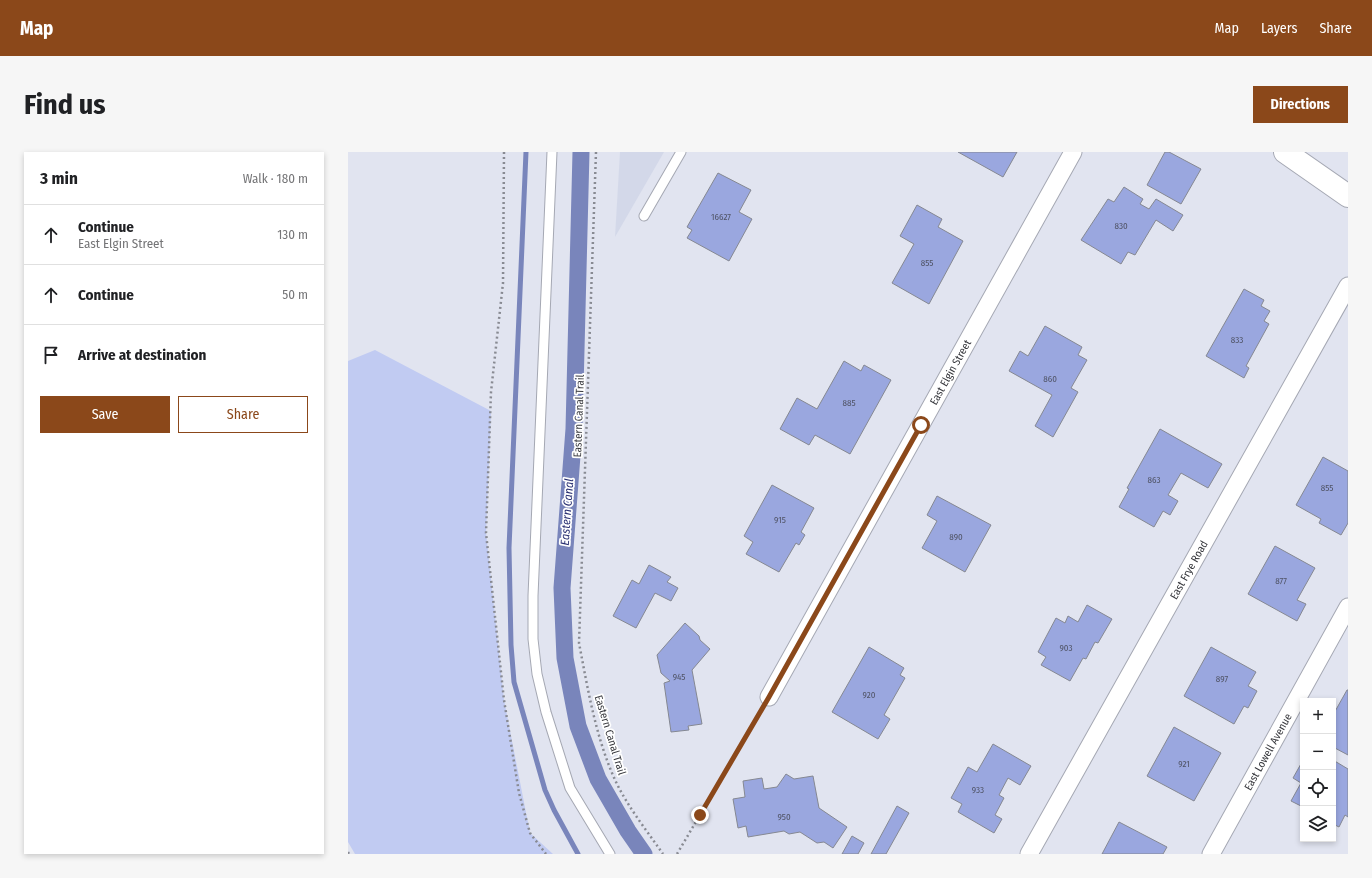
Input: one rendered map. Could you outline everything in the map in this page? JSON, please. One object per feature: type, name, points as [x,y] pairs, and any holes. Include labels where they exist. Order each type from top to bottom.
[{"type":"main road","points":[[1284,152],[1348,196]]},
{"type":"street","name":"East Elgin Street","points":[[769,697],[1073,152]]},
{"type":"street","name":"East Frye Road","points":[[1029,854],[1348,286]]},
{"type":"street","name":"East Lowell Avenue","points":[[1211,854],[1348,607]]},
{"type":"lane","points":[[552,152],[533,589],[533,639],[537,674],[546,712],[570,788],[610,854]]},
{"type":"lane","points":[[644,216],[681,152]]},
{"type":"path","points":[[504,152],[503,283],[491,392],[486,533],[504,700],[519,793],[530,833],[546,854]]},
{"type":"path","name":"Eastern Canal Trail","points":[[596,152],[579,643],[589,698],[598,732],[616,783],[663,854]]},
{"type":"path","points":[[677,854],[769,697]]},
{"type":"shaded area","points":[[620,152],[664,152],[615,237]]},
{"type":"shaded area","points":[[375,350],[491,411],[486,533],[504,700],[530,833],[553,854],[355,854],[348,842],[348,361]]},
{"type":"building","points":[[958,152],[1017,152],[1003,177]]},
{"type":"building","points":[[1165,152],[1169,152],[1201,169],[1181,204],[1147,185]]},
{"type":"building","points":[[718,173],[751,190],[739,212],[752,219],[729,261],[687,238],[692,230],[687,227]]},
{"type":"building","points":[[1124,187],[1143,199],[1140,204],[1149,209],[1156,199],[1183,215],[1173,231],[1156,220],[1135,255],[1128,252],[1121,264],[1081,240],[1108,199],[1114,202]]},
{"type":"building","points":[[917,205],[942,219],[938,227],[963,241],[929,304],[892,283],[914,244],[900,236]]},
{"type":"building","points":[[1244,289],[1264,300],[1261,306],[1270,311],[1264,321],[1269,324],[1246,366],[1249,368],[1244,378],[1206,356]]},
{"type":"building","points":[[1045,326],[1082,347],[1078,355],[1087,360],[1071,388],[1078,392],[1053,437],[1035,426],[1052,395],[1009,371],[1020,351],[1028,356]]},
{"type":"building","points":[[844,361],[861,371],[864,365],[891,380],[850,454],[815,435],[809,445],[780,429],[797,398],[817,409]]},
{"type":"building","points":[[1160,429],[1222,464],[1208,488],[1181,473],[1168,495],[1178,501],[1170,515],[1163,511],[1154,527],[1119,507],[1129,489],[1127,488]]},
{"type":"building","points":[[1323,457],[1348,471],[1348,523],[1341,535],[1319,523],[1321,519],[1296,505]]},
{"type":"building","points":[[772,485],[814,508],[801,532],[805,535],[799,545],[796,543],[779,572],[746,554],[753,542],[744,536]]},
{"type":"building","points":[[937,496],[991,525],[965,572],[922,548],[937,521],[927,515]]},
{"type":"building","points":[[1275,546],[1315,568],[1297,600],[1306,604],[1297,621],[1248,594]]},
{"type":"building","points":[[649,565],[671,577],[667,582],[678,588],[671,601],[655,593],[636,628],[613,616],[632,580],[639,584]]},
{"type":"building","points":[[1087,605],[1112,619],[1098,643],[1095,642],[1086,659],[1083,658],[1070,681],[1041,665],[1046,657],[1038,652],[1056,618],[1065,623],[1068,616],[1078,622]]},
{"type":"building","points":[[685,623],[710,649],[692,670],[702,724],[688,726],[689,730],[671,732],[664,683],[670,681],[661,673],[657,655]]},
{"type":"building","points":[[869,647],[904,668],[900,675],[905,678],[884,715],[890,719],[878,739],[832,712]]},
{"type":"building","points":[[1211,647],[1256,672],[1248,686],[1257,691],[1248,708],[1244,706],[1234,724],[1184,696]]},
{"type":"building","points":[[1348,690],[1348,755],[1336,749],[1336,710]]},
{"type":"building","points":[[1174,727],[1221,753],[1194,801],[1147,776]]},
{"type":"building","points":[[993,744],[1031,766],[1020,785],[1008,778],[999,795],[1004,798],[995,815],[1002,819],[994,833],[958,812],[962,804],[951,798],[968,767],[977,772]]},
{"type":"building","points":[[1336,762],[1348,769],[1348,817],[1345,815],[1339,827],[1336,826]]},
{"type":"building","points":[[1300,766],[1300,782],[1293,778]]},
{"type":"building","points":[[786,774],[794,779],[813,776],[819,808],[847,827],[833,848],[824,842],[817,843],[800,832],[789,834],[784,831],[748,837],[746,826],[738,828],[733,799],[745,797],[743,781],[762,778],[764,789],[777,787]]},
{"type":"building","points":[[1300,785],[1300,806],[1291,801]]},
{"type":"building","points":[[897,806],[909,813],[886,854],[871,854]]},
{"type":"building","points":[[1119,822],[1167,847],[1163,854],[1102,854]]},
{"type":"building","points":[[852,836],[864,843],[858,854],[842,854]]},
{"type":"waterway","points":[[526,152],[509,548],[511,645],[514,682],[545,790],[578,854]]},
{"type":"waterway","name":"Eastern Canal","points":[[581,152],[574,429],[562,588],[565,658],[578,726],[598,779],[628,831],[644,854]]},
{"type":"route","points":[[700,815],[769,697],[921,425]]}]
